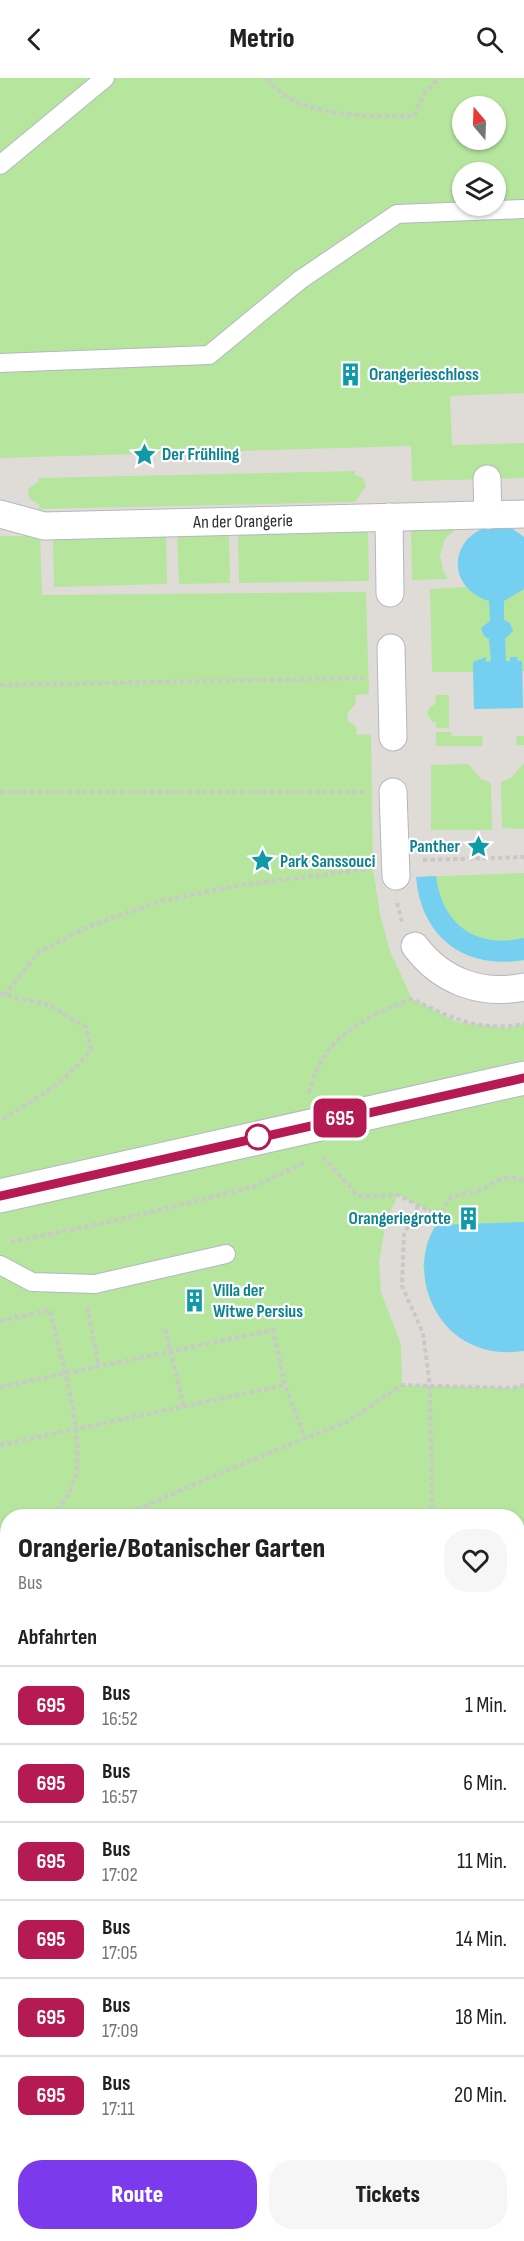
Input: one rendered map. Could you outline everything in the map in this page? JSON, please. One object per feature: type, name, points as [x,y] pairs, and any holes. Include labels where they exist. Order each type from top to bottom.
[{"type":"street","points":[[487,479],[488,515]]},
{"type":"street","name":"An der Orangerie","points":[[0,514],[44,526],[524,514]]},
{"type":"street","points":[[389,517],[390,593]]},
{"type":"street","points":[[391,648],[393,737]]},
{"type":"street","points":[[393,792],[396,868]]},
{"type":"street","points":[[417,971],[441,973],[462,993],[515,1003]]},
{"type":"street","points":[[0,1196],[524,1078]]},
{"type":"lane","points":[[0,165],[105,78]]},
{"type":"lane","points":[[0,363],[209,355],[300,280],[397,214],[524,210]]},
{"type":"lane","points":[[0,1265],[32,1282],[95,1284],[226,1254]]},
{"type":"path","points":[[268,78],[275,90],[316,108],[364,117],[414,116],[425,92],[439,78]]},
{"type":"path","points":[[0,685],[392,677]]},
{"type":"path","points":[[0,792],[393,792]]},
{"type":"path","points":[[0,1121],[63,1081],[78,1068],[92,1049],[86,1027],[49,1005],[2,994],[39,952],[92,925],[151,905],[241,885],[373,868],[524,857]]},
{"type":"path","points":[[396,868],[399,917],[417,971],[457,1022],[506,1028],[515,1003]]},
{"type":"path","points":[[0,1244],[113,1221],[253,1187],[311,1159]]},
{"type":"path","points":[[418,1206],[404,1234],[402,1286],[423,1333],[430,1386],[432,1509]]},
{"type":"path","points":[[96,1302],[87,1304],[99,1366]]},
{"type":"path","points":[[0,1321],[50,1310],[75,1430],[76,1467],[70,1492],[58,1509]]},
{"type":"path","points":[[165,1329],[183,1407]]},
{"type":"path","points":[[0,1387],[273,1330],[285,1385],[305,1438]]},
{"type":"path","points":[[0,1445],[285,1385]]},
{"type":"path","points":[[139,1509],[348,1421],[402,1385],[512,1388],[524,1385]]},
{"type":"green space","name":"Park Sanssouci","points":[[0,78],[524,78],[524,1509],[0,1509]]},
{"type":"shaded area","points":[[524,393],[524,443],[452,445],[450,396]]},
{"type":"shaded area","points":[[411,446],[412,481],[524,478],[524,537],[467,538],[458,559],[459,574],[466,587],[430,589],[432,672],[473,672],[474,709],[523,708],[522,671],[524,671],[524,736],[516,736],[517,745],[524,745],[524,763],[511,778],[501,782],[502,828],[524,829],[524,873],[417,877],[423,910],[510,962],[524,960],[524,1024],[506,1028],[457,1022],[412,999],[390,951],[380,914],[373,868],[371,734],[357,735],[356,726],[348,721],[347,714],[356,703],[355,695],[369,694],[366,592],[42,595],[40,536],[0,536],[0,458]],"holes":[[[355,471],[355,475],[363,478],[366,486],[355,502],[39,509],[39,504],[31,500],[28,495],[29,488],[38,482],[39,478]],[[456,529],[445,539],[440,555],[443,570],[448,579],[412,580],[411,530]],[[368,531],[369,581],[239,583],[238,533]],[[229,534],[230,583],[179,584],[177,535]],[[166,535],[167,584],[54,587],[53,538]],[[436,695],[449,695],[449,728],[436,728],[436,722],[432,722],[427,714],[429,708],[435,704]],[[436,732],[451,732],[452,736],[482,736],[483,746],[436,746]],[[468,764],[481,779],[491,783],[492,830],[431,830],[431,765]]]},
{"type":"shaded area","points":[[398,1195],[439,1216],[427,1243],[423,1267],[451,1331],[477,1347],[491,1351],[524,1351],[524,1385],[512,1388],[402,1385],[401,1344],[381,1292],[379,1262],[386,1221]]},
{"type":"water","points":[[488,526],[510,527],[524,537],[524,589],[504,601],[504,620],[510,623],[513,631],[505,639],[506,661],[510,661],[510,657],[517,657],[518,661],[522,661],[523,708],[474,709],[473,662],[486,657],[486,662],[491,661],[489,639],[484,636],[481,628],[490,621],[489,601],[475,594],[466,585],[460,575],[458,564],[465,542]]},
{"type":"water","points":[[436,876],[446,908],[464,930],[491,940],[507,941],[524,938],[524,960],[502,962],[483,960],[449,945],[427,917],[416,877]]},
{"type":"water","points":[[524,1222],[524,1351],[501,1352],[478,1347],[461,1339],[447,1327],[436,1312],[425,1278],[424,1260],[428,1242],[436,1225]]},
{"type":"bus line","name":"695","points":[[0,1196],[524,1078]]},
{"type":"place","name":"Orangerieschloss","points":[[351,374]]},
{"type":"place","name":"Der Frühling","points":[[144,454]]},
{"type":"place","name":"Panther","points":[[478,846]]},
{"type":"place","name":"Park Sanssouci","points":[[262,861]]},
{"type":"place","name":"Orangeriegrotte","points":[[469,1218]]},
{"type":"place","name":"Villa der Witwe Persius","points":[[195,1300]]}]
